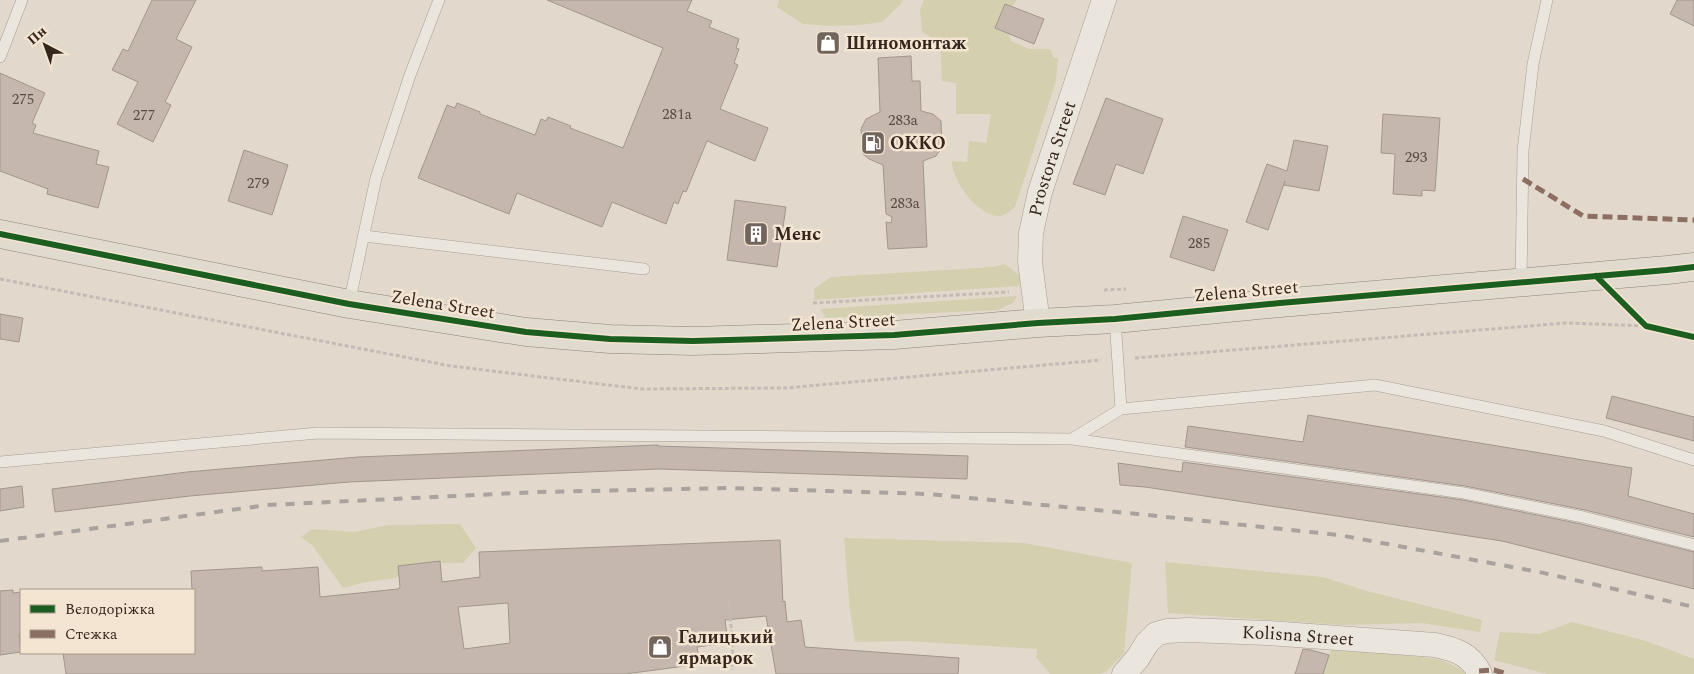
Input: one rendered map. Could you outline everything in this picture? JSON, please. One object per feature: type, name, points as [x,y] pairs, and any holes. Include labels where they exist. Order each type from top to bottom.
[{"type":"main road","name":"Zelena Street","points":[[0,234],[349,304],[526,332],[619,340],[692,342],[894,335],[1115,318],[1694,267]]},
{"type":"street","name":"Prostora Street","points":[[1038,323],[1030,262],[1031,233],[1040,192],[1104,0]]},
{"type":"street","name":"Kolisna Street","points":[[1124,674],[1156,634],[1167,631],[1188,630],[1308,635],[1435,645],[1456,650],[1469,660],[1480,674]]},
{"type":"lane","points":[[0,57],[22,0]]},
{"type":"lane","points":[[349,304],[376,178],[410,75],[439,0]]},
{"type":"lane","points":[[1521,283],[1522,151],[1533,64],[1547,0]]},
{"type":"lane","points":[[364,236],[644,270]]},
{"type":"lane","points":[[1115,318],[1121,409]]},
{"type":"lane","points":[[1072,439],[1121,409],[1374,385],[1604,431],[1694,460]]},
{"type":"lane","points":[[0,462],[318,433],[1072,439],[1464,493],[1583,517],[1694,545]]},
{"type":"path","points":[[813,304],[1012,291]]},
{"type":"path","points":[[1640,320],[1646,326]]},
{"type":"path","points":[[728,598],[734,643],[732,670]]},
{"type":"shaded area","points":[[779,0],[903,0],[882,22],[831,26],[803,24],[777,7]]},
{"type":"shaded area","points":[[924,0],[1017,0],[1002,19],[1011,41],[1029,49],[1050,49],[1054,58],[1058,58],[1056,81],[1015,207],[1003,215],[998,216],[982,210],[967,196],[956,178],[952,161],[967,162],[969,141],[986,143],[991,114],[956,114],[956,83],[942,81],[940,42],[922,32],[920,9]]},
{"type":"shaded area","points":[[1004,264],[1021,276],[1019,286],[814,300],[814,289],[831,277],[994,267]]},
{"type":"shaded area","points":[[1017,296],[1013,303],[998,310],[826,318],[820,309]]},
{"type":"shaded area","points":[[460,524],[476,548],[463,563],[438,563],[391,579],[366,582],[343,588],[312,545],[301,537],[312,529],[354,532],[388,525]]},
{"type":"shaded area","points":[[844,538],[1024,543],[1132,563],[1124,653],[1106,672],[1099,674],[1050,674],[1036,657],[1037,649],[906,641],[855,642],[850,611]]},
{"type":"shaded area","points":[[1165,562],[1323,577],[1367,591],[1482,620],[1480,632],[1422,623],[1343,625],[1168,613]]},
{"type":"shaded area","points":[[1572,622],[1646,641],[1694,659],[1694,674],[1547,674],[1494,660],[1500,632],[1539,634]]},
{"type":"shaded area","points":[[1331,649],[1371,650],[1442,660],[1462,670],[1465,674],[1323,674]]},
{"type":"building","points":[[152,0],[196,0],[176,39],[192,47],[165,102],[171,105],[153,142],[117,124],[138,82],[112,70],[123,49],[128,51]]},
{"type":"building","points":[[547,0],[692,0],[687,11],[712,21],[709,27],[739,39],[736,48],[739,49],[734,63],[738,65],[720,109],[768,128],[755,161],[707,141],[686,192],[683,191],[678,204],[674,202],[666,224],[612,202],[602,227],[517,193],[509,214],[418,178],[447,105],[455,108],[457,103],[535,135],[541,119],[546,121],[548,117],[571,126],[570,128],[623,148],[663,48]]},
{"type":"building","points":[[1677,0],[1694,0],[1694,26],[1670,14]]},
{"type":"building","points":[[1005,4],[1044,19],[1034,44],[995,28]]},
{"type":"building","points":[[911,56],[912,81],[920,81],[921,111],[933,114],[941,121],[942,147],[936,156],[923,161],[927,247],[888,249],[886,222],[891,223],[892,217],[886,214],[883,165],[863,154],[861,129],[866,119],[880,112],[878,58]]},
{"type":"building","points":[[0,73],[45,93],[32,123],[36,125],[33,133],[99,151],[96,164],[109,167],[98,208],[47,194],[48,189],[0,171]]},
{"type":"building","points":[[1106,98],[1163,119],[1143,174],[1116,164],[1105,195],[1073,184]]},
{"type":"building","points":[[1383,114],[1440,118],[1435,191],[1422,190],[1422,196],[1393,194],[1395,154],[1381,153]]},
{"type":"building","points":[[1294,140],[1328,146],[1319,191],[1284,185],[1285,181],[1268,230],[1246,222],[1267,164],[1287,171]]},
{"type":"building","points":[[244,150],[288,165],[272,215],[228,201]]},
{"type":"building","name":"Менс","points":[[735,200],[786,207],[777,267],[727,260]]},
{"type":"building","points":[[1183,216],[1228,230],[1214,271],[1170,257]]},
{"type":"building","points":[[0,314],[23,318],[19,342],[0,339]]},
{"type":"building","points":[[1612,396],[1694,417],[1694,441],[1606,418]]},
{"type":"building","points":[[1308,415],[1632,468],[1628,496],[1694,514],[1694,537],[1585,510],[1465,486],[1185,447],[1188,426],[1303,442]]},
{"type":"building","points":[[658,445],[968,456],[967,479],[659,469],[349,482],[190,496],[55,512],[52,489],[187,472],[358,457]]},
{"type":"building","points":[[1183,462],[1463,500],[1581,524],[1694,552],[1694,589],[1502,541],[1145,487],[1120,485],[1118,463],[1182,472]]},
{"type":"building","points":[[22,486],[24,507],[0,511],[0,489]]},
{"type":"building","points":[[780,540],[783,602],[785,601],[787,622],[801,620],[805,647],[959,658],[958,674],[776,674],[766,616],[725,620],[728,643],[697,647],[700,664],[625,674],[66,674],[63,654],[195,654],[195,589],[192,589],[191,571],[262,567],[262,571],[318,567],[320,597],[398,589],[400,587],[398,566],[440,561],[442,582],[480,577],[479,552]],"holes":[[[508,603],[510,643],[464,649],[458,607]]]},
{"type":"building","points":[[13,590],[13,593],[20,592],[20,652],[0,655],[0,591]]},
{"type":"building","points":[[1303,649],[1329,655],[1323,674],[1295,674]]},
{"type":"railway","points":[[0,541],[268,505],[538,492],[730,488],[928,494],[1339,535],[1539,572],[1694,607]]},
{"type":"marked path","points":[[1523,179],[1583,216],[1694,220]]},
{"type":"marked path","points":[[1479,671],[1494,670],[1507,674]]},
{"type":"cycle path","points":[[0,234],[349,304],[526,332],[610,339],[693,341],[894,335],[1038,323],[1115,319],[1694,267]]},
{"type":"cycle path","points":[[1596,276],[1646,326],[1694,337]]},
{"type":"place","name":"Шиномонтаж","points":[[828,43]]},
{"type":"place","name":"OKKO","points":[[873,143]]},
{"type":"place","name":"Менс","points":[[756,234]]},
{"type":"place","name":"Галицький ярмарок","points":[[660,647]]}]
